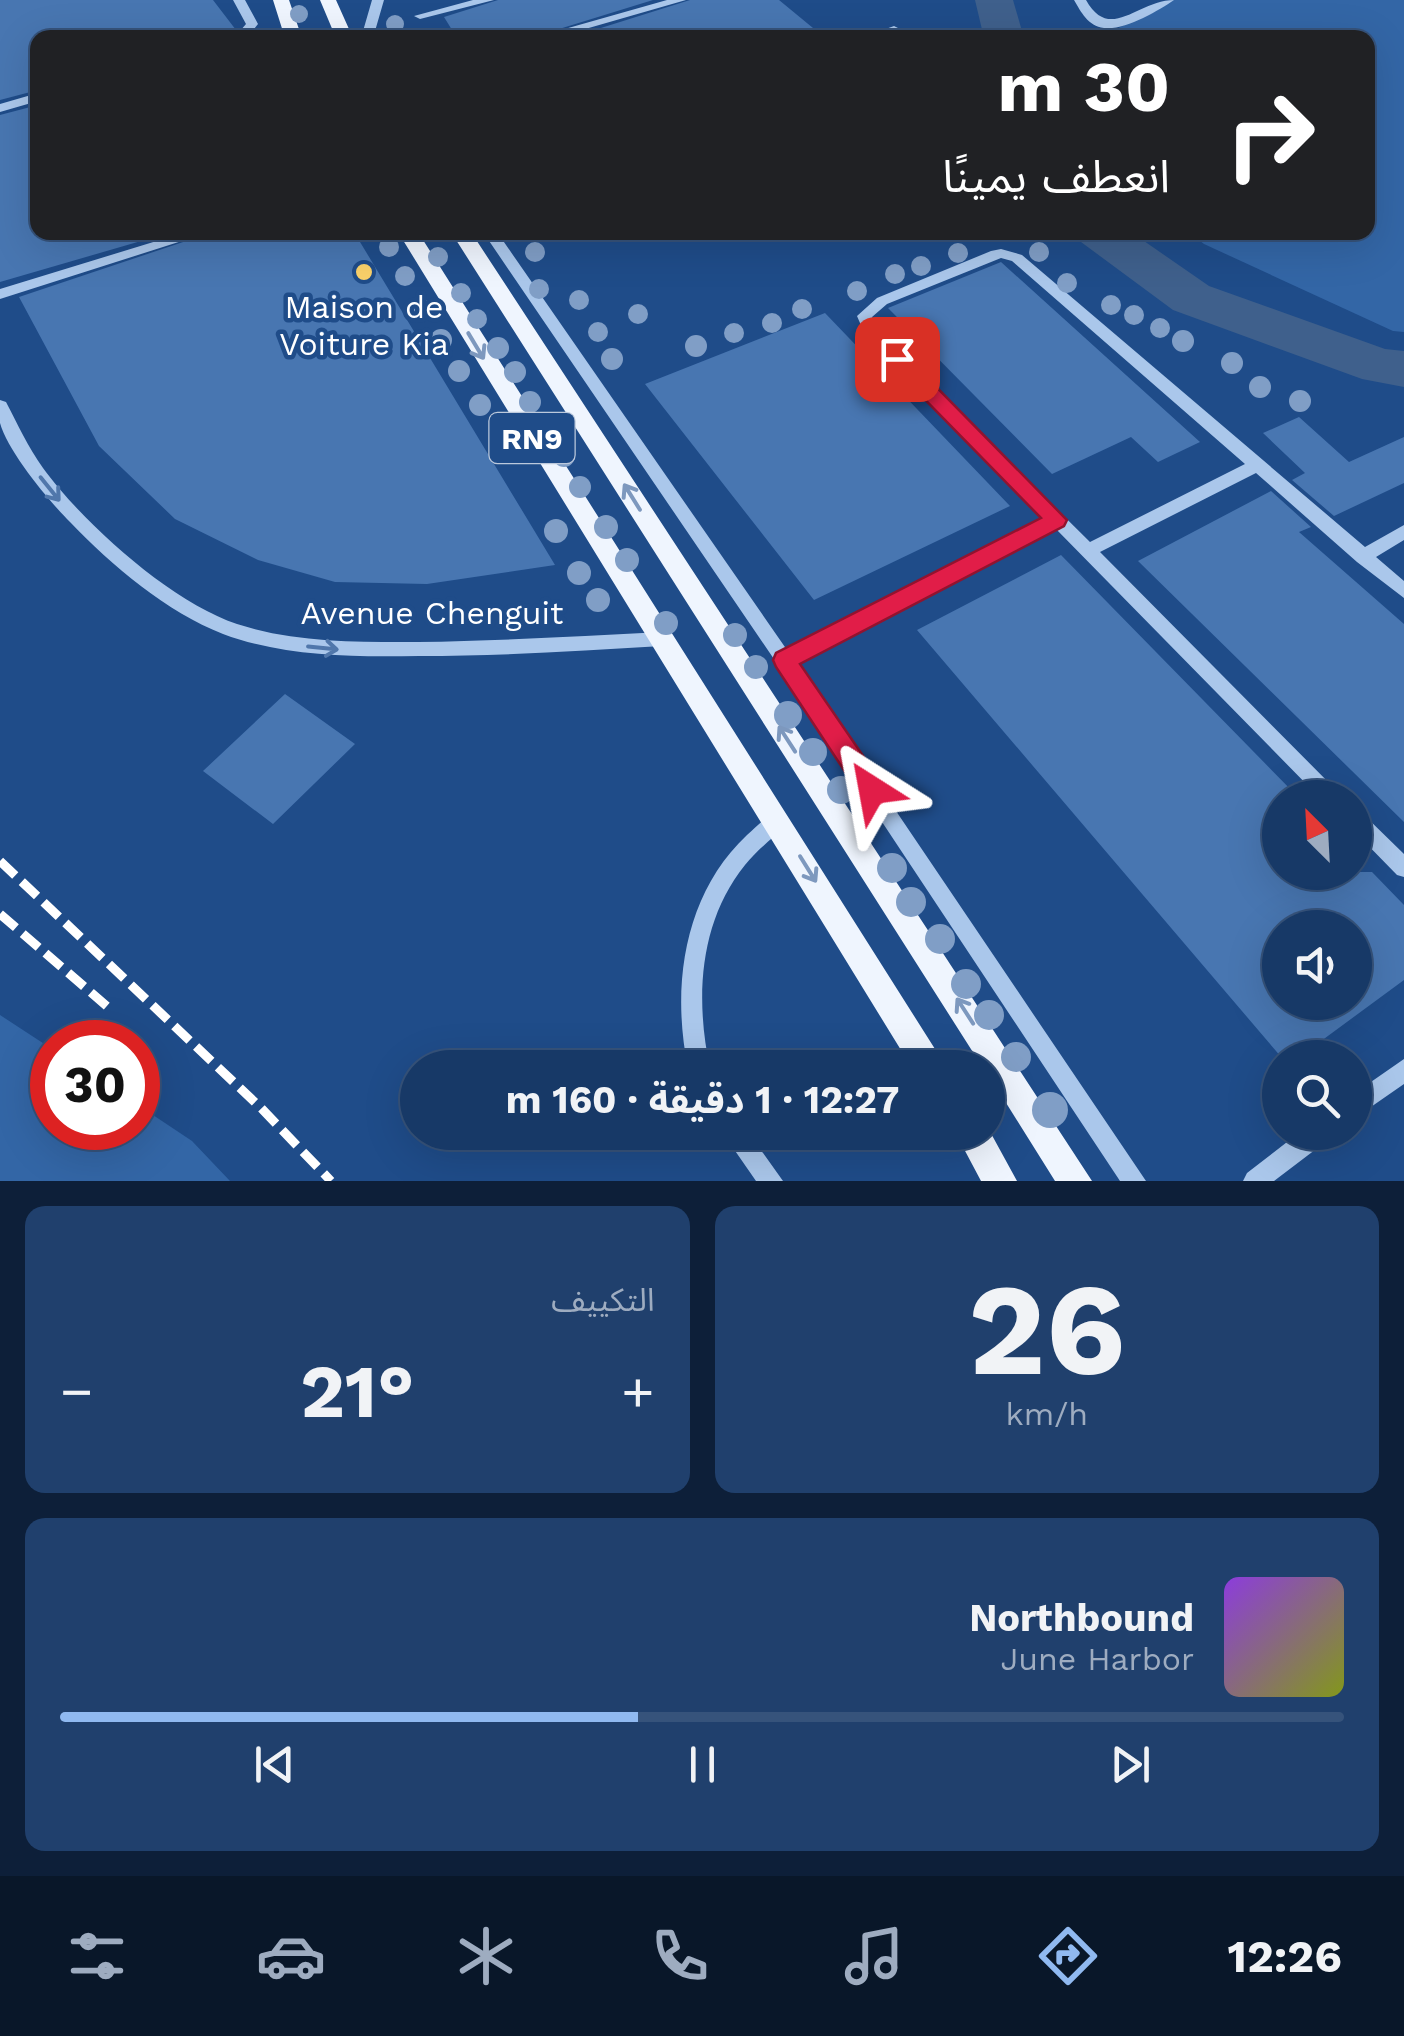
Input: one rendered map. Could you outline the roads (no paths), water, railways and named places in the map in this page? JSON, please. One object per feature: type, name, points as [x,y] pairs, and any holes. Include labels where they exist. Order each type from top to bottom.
[{"type":"main road","points":[[280,0],[291,30]]},
{"type":"main road","points":[[328,0],[341,30]]},
{"type":"main road","name":"RN9","points":[[413,240],[542,454],[778,820],[920,1050]]},
{"type":"main road","name":"RN9","points":[[466,240],[1075,1181]]},
{"type":"main road","points":[[982,1150],[1000,1181]]},
{"type":"street","points":[[239,0],[252,24],[247,30]]},
{"type":"street","points":[[369,30],[378,0]]},
{"type":"street","points":[[420,16],[488,0]]},
{"type":"street","points":[[568,30],[680,0]]},
{"type":"street","points":[[1080,0],[1094,21],[1112,25],[1168,0]]},
{"type":"street","points":[[889,30],[894,28]]},
{"type":"street","points":[[0,108],[30,99]]},
{"type":"street","points":[[0,294],[177,240]]},
{"type":"street","points":[[495,240],[1134,1181]]},
{"type":"street","points":[[1316,780],[870,332],[865,323],[870,309],[991,255],[1012,256],[1404,591]]},
{"type":"street","name":"Avenue Chenguit","points":[[0,406],[32,466],[90,533],[188,607],[227,628],[328,650],[460,649],[662,638]]},
{"type":"street","points":[[1088,550],[1257,465]]},
{"type":"street","points":[[784,660],[1056,520]]},
{"type":"street","points":[[1364,556],[1404,532]]},
{"type":"street","points":[[694,1050],[690,1034],[690,986],[697,944],[718,890],[736,860],[778,820]]},
{"type":"street","points":[[1372,836],[1404,868]]},
{"type":"street","points":[[1372,1094],[1404,1070]]},
{"type":"street","points":[[747,1150],[770,1181]]},
{"type":"street","points":[[1255,1181],[1296,1150]]},
{"type":"waterway","points":[[994,0],[1002,30]]},
{"type":"waterway","points":[[1109,240],[1191,298],[1380,366],[1404,369]]},
{"type":"railway","points":[[0,861],[261,1108],[331,1181]]},
{"type":"railway","points":[[0,914],[109,1008]]},
{"type":"place","name":"Maison de Voiture Kia","points":[[364,272]]}]
